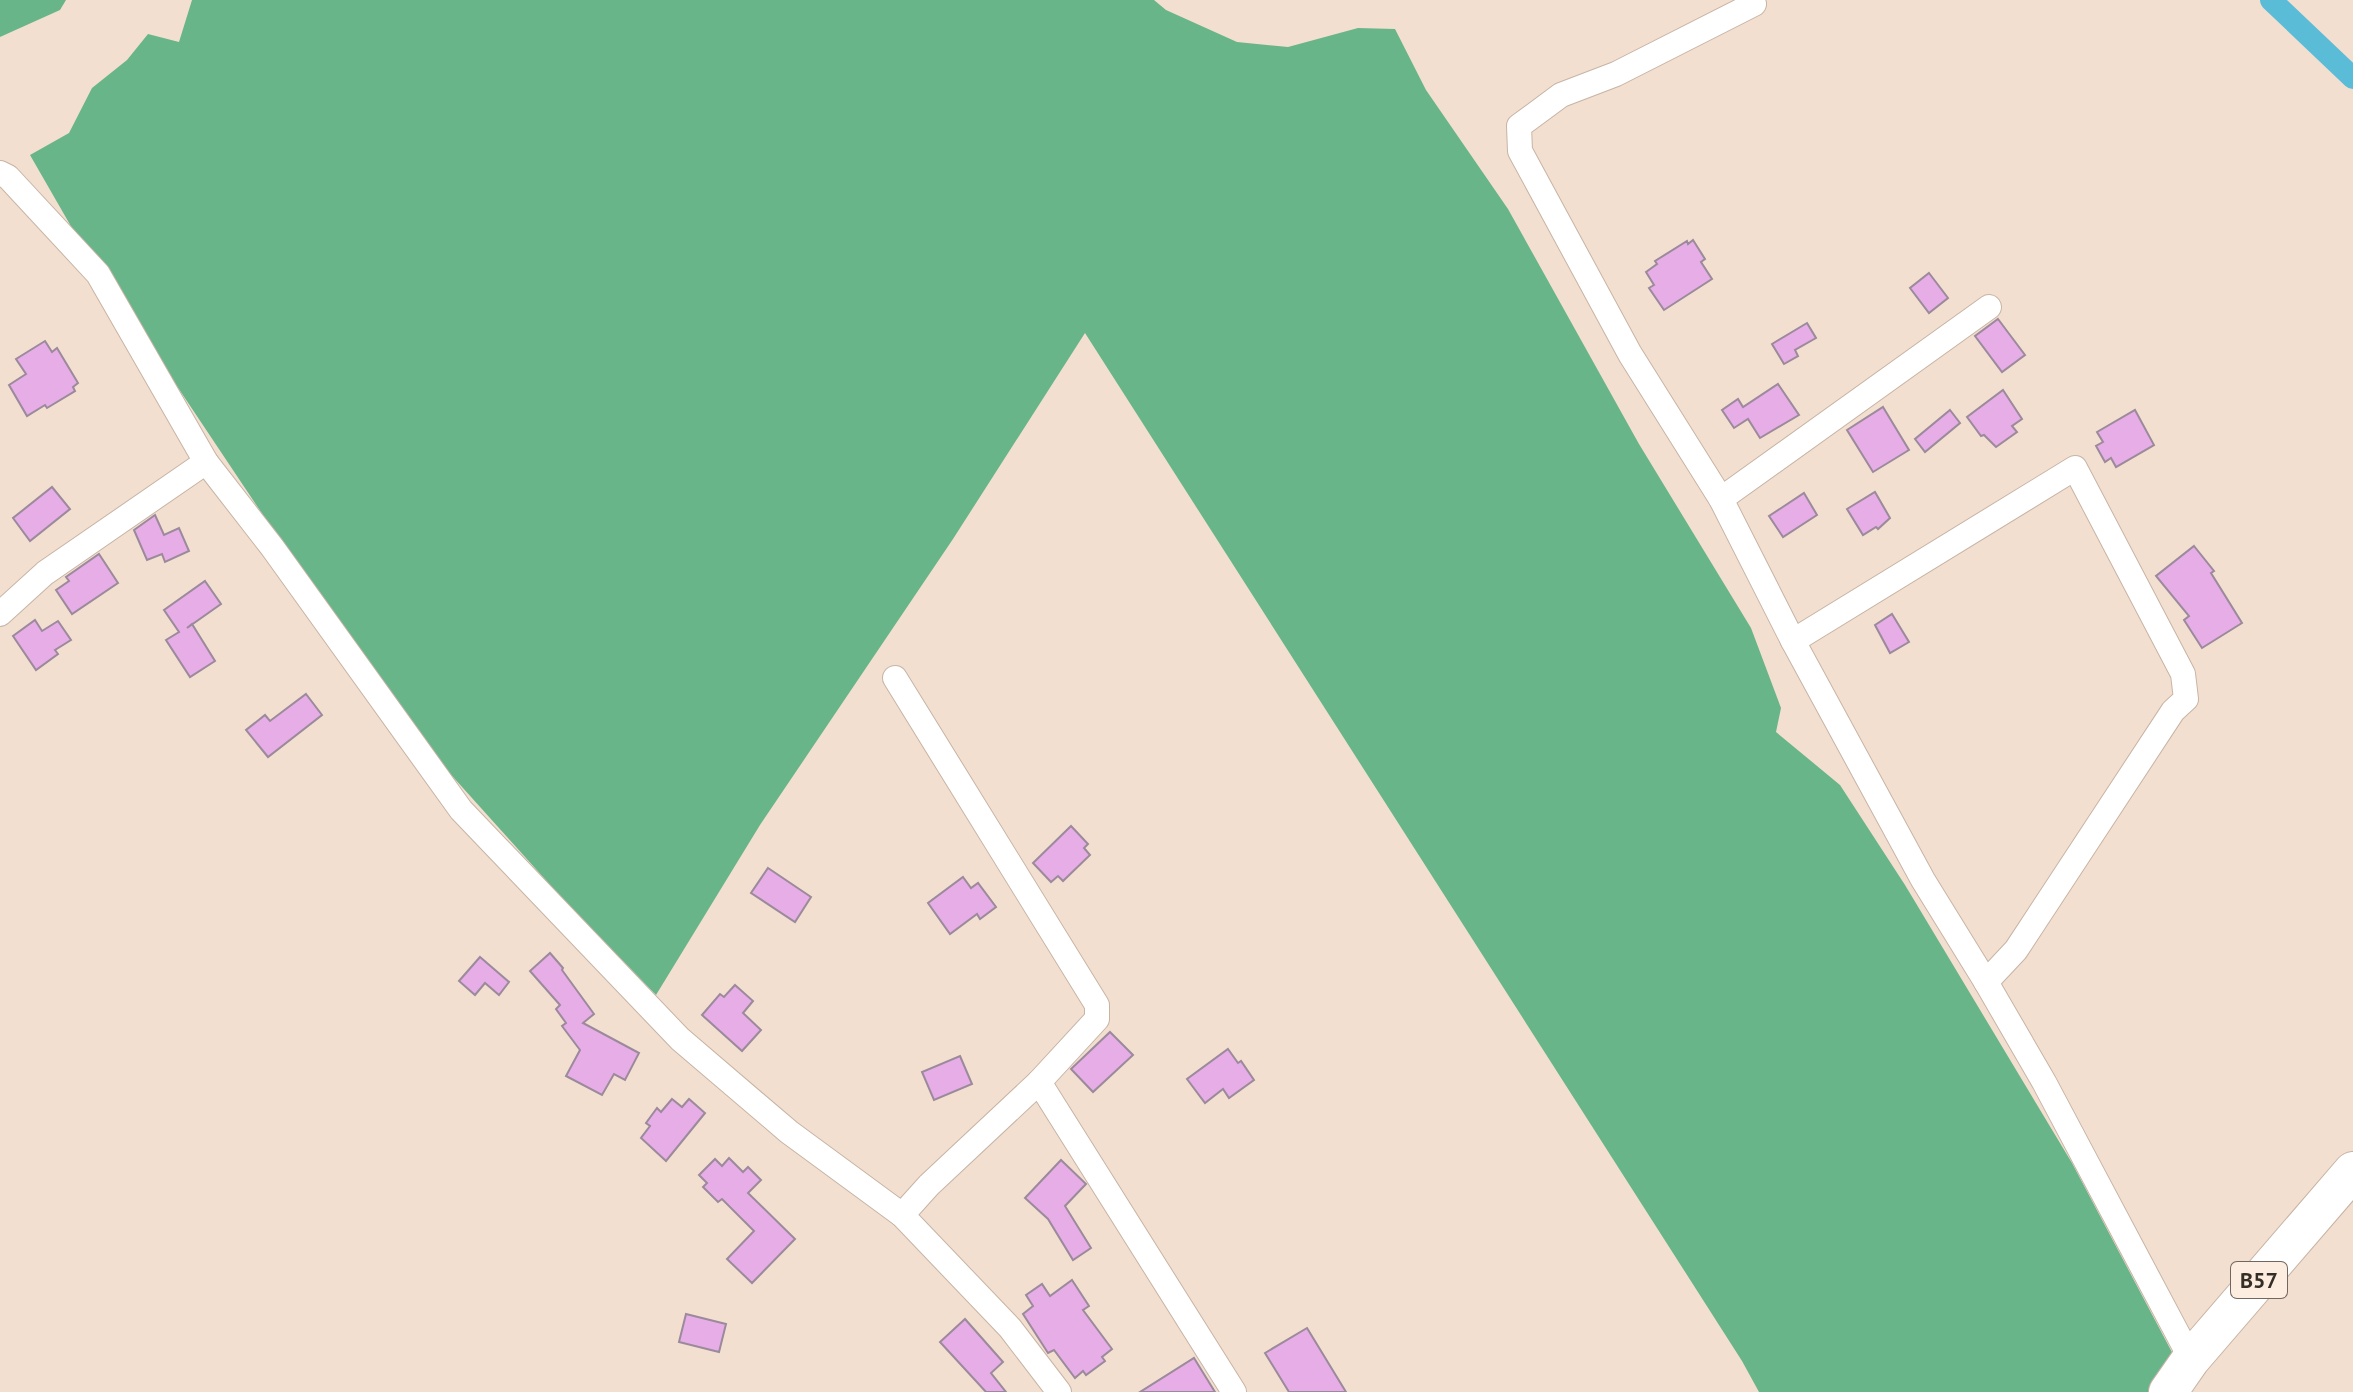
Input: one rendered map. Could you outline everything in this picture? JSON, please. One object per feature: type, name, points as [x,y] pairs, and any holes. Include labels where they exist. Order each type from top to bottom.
[{"type":"main road","name":"B57","points":[[2168,1392],[2191,1359],[2353,1171]]},
{"type":"street","points":[[1754,4],[1616,74],[1561,95],[1519,126],[1520,151],[1630,354],[1721,499],[1793,641],[1923,880],[2044,1082],[2191,1359]]},
{"type":"street","points":[[0,173],[8,177],[98,274],[206,462],[272,547],[461,810],[680,1039],[789,1132],[902,1215],[1010,1328],[1059,1392]]},
{"type":"street","points":[[1721,499],[1989,307]]},
{"type":"street","points":[[0,614],[45,573],[206,462]]},
{"type":"street","points":[[1793,641],[2075,468],[2183,674],[2186,699],[2173,711],[2016,950],[1986,982]]},
{"type":"street","points":[[895,678],[1097,1005],[1097,1019],[1039,1082],[929,1185],[902,1215]]},
{"type":"street","points":[[1039,1082],[1234,1392]]},
{"type":"green space","points":[[0,0],[66,0],[60,10],[0,37]]},
{"type":"green space","points":[[192,0],[1154,0],[1166,10],[1237,42],[1288,47],[1358,28],[1395,29],[1426,90],[1508,209],[1639,444],[1751,628],[1781,708],[1776,732],[1840,785],[1905,885],[2072,1163],[2174,1356],[2148,1392],[1759,1392],[1085,333],[953,539],[760,825],[656,995],[561,897],[436,758],[263,515],[76,235],[30,155],[69,133],[92,88],[127,60],[148,34],[179,42]]},
{"type":"building","points":[[1693,240],[1705,259],[1701,262],[1712,279],[1664,310],[1649,288],[1654,285],[1646,272],[1657,264],[1655,261]]},
{"type":"building","points":[[1929,273],[1948,298],[1929,313],[1910,288]]},
{"type":"building","points":[[1998,319],[2025,355],[2002,372],[1975,336]]},
{"type":"building","points":[[1807,323],[1816,338],[1795,350],[1798,356],[1784,364],[1772,344]]},
{"type":"building","points":[[45,341],[52,352],[57,348],[78,383],[73,387],[75,391],[27,416],[9,385],[26,374],[16,359]]},
{"type":"building","points":[[1778,384],[1799,415],[1760,438],[1748,419],[1734,428],[1722,410],[1738,399],[1743,407]]},
{"type":"building","points":[[2003,390],[2022,419],[2012,426],[2017,432],[1996,447],[1984,435],[1981,436],[1967,417]]},
{"type":"building","points":[[1883,407],[1909,450],[1873,472],[1847,430]]},
{"type":"building","points":[[1950,410],[1960,423],[1925,452],[1915,439]]},
{"type":"building","points":[[2135,410],[2154,445],[2116,467],[2111,458],[2105,462],[2096,446],[2103,442],[2097,432]]},
{"type":"building","points":[[52,487],[70,509],[30,541],[13,518]]},
{"type":"building","points":[[1875,492],[1890,518],[1878,529],[1876,527],[1863,535],[1847,509]]},
{"type":"building","points":[[1804,493],[1817,515],[1783,537],[1769,516]]},
{"type":"building","points":[[155,515],[164,535],[179,528],[189,551],[165,562],[162,554],[147,560],[134,530]]},
{"type":"building","points":[[2194,546],[2214,571],[2211,573],[2242,623],[2202,648],[2184,620],[2189,616],[2156,576]]},
{"type":"building","points":[[99,554],[118,583],[72,614],[56,590],[69,581],[66,577]]},
{"type":"building","points":[[205,581],[221,604],[192,624],[215,661],[190,677],[166,640],[179,632],[164,610]]},
{"type":"building","points":[[1892,614],[1909,642],[1890,653],[1875,625]]},
{"type":"building","points":[[35,620],[42,631],[58,621],[71,640],[55,650],[58,654],[36,670],[13,636]]},
{"type":"building","points":[[306,694],[322,715],[268,757],[246,730],[265,715],[270,721]]},
{"type":"building","points":[[1071,826],[1088,844],[1084,848],[1090,855],[1063,881],[1058,876],[1051,882],[1033,863]]},
{"type":"building","points":[[768,868],[811,897],[795,922],[751,893]]},
{"type":"building","points":[[963,877],[971,888],[978,883],[996,907],[980,919],[977,914],[950,934],[928,903]]},
{"type":"building","points":[[550,953],[594,1014],[583,1023],[639,1053],[625,1080],[614,1074],[602,1095],[566,1076],[580,1050],[562,1026],[566,1023],[556,1009],[560,1005],[530,971]]},
{"type":"building","points":[[480,957],[509,982],[499,995],[485,983],[475,995],[459,981]]},
{"type":"building","points":[[735,985],[753,1001],[743,1013],[761,1030],[742,1051],[702,1015],[720,994],[724,997]]},
{"type":"building","points":[[1110,1032],[1133,1055],[1093,1092],[1071,1069]]},
{"type":"building","points":[[1228,1049],[1254,1080],[1229,1098],[1223,1089],[1205,1103],[1187,1079]]},
{"type":"building","points":[[960,1056],[972,1084],[934,1100],[922,1072]]},
{"type":"building","points":[[672,1099],[682,1107],[689,1099],[705,1113],[666,1161],[641,1138],[650,1126],[646,1123],[657,1108],[661,1112]]},
{"type":"building","points":[[729,1158],[743,1172],[748,1167],[761,1180],[748,1193],[795,1239],[752,1283],[727,1259],[754,1231],[722,1199],[718,1202],[703,1187],[707,1183],[699,1175],[715,1159],[722,1166]]},
{"type":"building","points":[[1061,1160],[1086,1184],[1065,1206],[1091,1248],[1073,1260],[1048,1219],[1025,1198]]},
{"type":"building","points":[[1072,1280],[1089,1306],[1083,1310],[1112,1349],[1102,1357],[1105,1361],[1086,1375],[1083,1371],[1075,1378],[1054,1350],[1048,1353],[1023,1314],[1033,1306],[1026,1295],[1042,1284],[1050,1296]]},
{"type":"building","points":[[686,1314],[726,1324],[719,1352],[679,1342]]},
{"type":"building","points":[[965,1319],[1003,1362],[991,1373],[1006,1392],[986,1392],[940,1342]]},
{"type":"building","points":[[1307,1328],[1346,1392],[1289,1392],[1265,1353]]},
{"type":"building","points":[[1194,1358],[1215,1392],[1140,1392]]},
{"type":"waterway","points":[[2271,0],[2353,78]]}]
